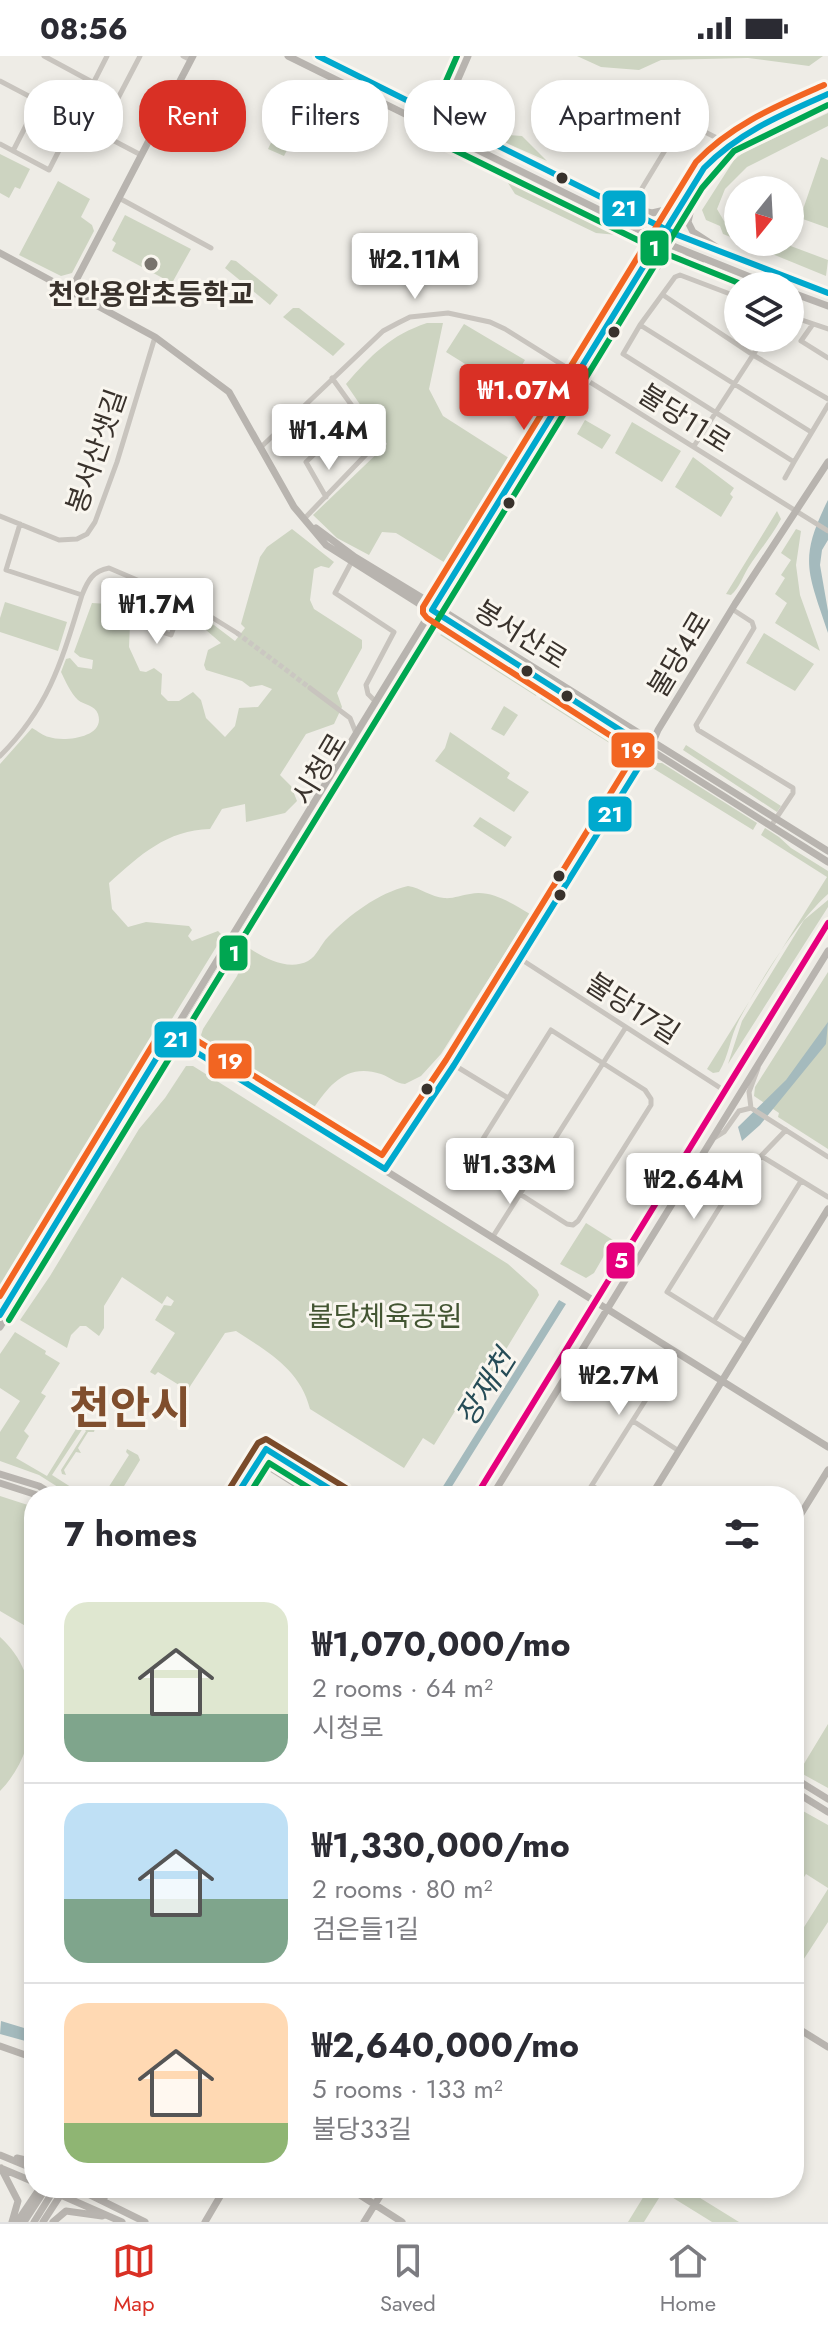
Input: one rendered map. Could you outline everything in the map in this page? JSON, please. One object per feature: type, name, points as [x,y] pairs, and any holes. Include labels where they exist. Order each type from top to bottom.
[{"type":"street","points":[[44,56],[88,80]]},
{"type":"street","points":[[95,80],[107,56]]},
{"type":"street","points":[[123,89],[140,56]]},
{"type":"street","points":[[288,56],[404,114]]},
{"type":"street","points":[[318,56],[404,99]]},
{"type":"street","points":[[458,80],[468,56]]},
{"type":"street","points":[[72,289],[189,57]]},
{"type":"street","points":[[1,85],[24,96]]},
{"type":"street","points":[[618,206],[658,213],[672,204],[683,187],[694,182],[728,143],[828,94]]},
{"type":"street","name":"시청로","points":[[0,1327],[179,1041],[437,610],[693,204],[721,165],[742,148],[828,105]]},
{"type":"street","points":[[13,151],[24,129]]},
{"type":"street","points":[[709,134],[728,143]]},
{"type":"street","points":[[0,144],[49,170],[58,152]]},
{"type":"street","points":[[123,146],[141,155]]},
{"type":"street","points":[[481,152],[668,244],[737,272]]},
{"type":"street","points":[[509,152],[666,230],[724,254]]},
{"type":"street","points":[[641,190],[664,152]]},
{"type":"street","name":"시청로","points":[[582,377],[694,182]]},
{"type":"street","points":[[119,198],[211,248]]},
{"type":"street","points":[[693,204],[688,222],[693,232],[724,253]]},
{"type":"street","points":[[603,211],[642,244],[645,256],[642,270]]},
{"type":"street","name":"봉서산로","points":[[0,252],[156,334],[213,374],[232,390],[261,447]]},
{"type":"street","points":[[730,256],[828,293]]},
{"type":"street","points":[[650,274],[667,258],[706,260]]},
{"type":"street","points":[[724,292],[680,275],[675,277],[623,354],[794,462]]},
{"type":"street","name":"봉서산로","points":[[72,289],[155,337],[229,392],[305,518],[326,545],[437,610]]},
{"type":"street","points":[[663,295],[753,355],[828,399]]},
{"type":"street","points":[[804,297],[828,306]]},
{"type":"street","name":"불당11로","points":[[261,447],[383,331],[410,317],[448,313],[490,322],[828,531]]},
{"type":"street","points":[[804,321],[828,329]]},
{"type":"street","points":[[813,324],[801,341],[828,358]]},
{"type":"street","points":[[640,325],[811,432]]},
{"type":"street","name":"봉서산샛길","points":[[0,516],[68,541],[87,534],[95,522],[117,462],[155,337]]},
{"type":"street","points":[[694,446],[755,352]]},
{"type":"street","points":[[305,518],[378,442],[332,378]]},
{"type":"street","points":[[785,478],[828,405]]},
{"type":"street","points":[[326,497],[306,462],[358,413]]},
{"type":"street","name":"불당4로","points":[[385,1169],[454,1065],[732,609],[828,462]]},
{"type":"street","name":"봉서산로","points":[[305,518],[330,540],[437,610],[774,822],[828,851]]},
{"type":"street","points":[[20,524],[3,569],[82,595]]},
{"type":"street","points":[[352,561],[335,593],[394,632],[366,685],[368,694],[375,701]]},
{"type":"street","points":[[0,756],[32,721],[45,697],[63,656],[88,580],[97,570],[109,568],[184,600],[237,633]]},
{"type":"street","points":[[165,592],[154,626],[156,630],[171,635],[184,600]]},
{"type":"street","name":"불당4로","points":[[732,609],[752,622],[754,628],[696,725],[698,730],[793,788],[793,793],[774,822]]},
{"type":"street","name":"시청로","points":[[0,1315],[375,701],[437,610]]},
{"type":"street","points":[[310,688],[350,718],[356,734]]},
{"type":"street","points":[[350,718],[361,717],[370,711]]},
{"type":"street","name":"봉서산로","points":[[774,822],[828,862]]},
{"type":"street","points":[[482,1486],[828,923]]},
{"type":"street","points":[[498,1486],[828,951]]},
{"type":"street","name":"불당17길","points":[[519,958],[726,1091]]},
{"type":"street","points":[[492,1238],[626,1027]]},
{"type":"street","points":[[551,1030],[603,1063],[645,1090],[651,1105],[573,1225],[471,1163],[471,1158],[551,1030]]},
{"type":"street","points":[[170,1036],[828,1447]]},
{"type":"street","points":[[751,1108],[749,1092],[759,1064]]},
{"type":"street","points":[[454,1065],[508,1098]]},
{"type":"street","points":[[713,1139],[724,1132],[739,1111],[751,1108],[828,1157]]},
{"type":"street","points":[[748,1342],[667,1292],[738,1178],[786,1130]]},
{"type":"street","points":[[761,1156],[828,1197]]},
{"type":"street","points":[[714,1321],[801,1181]]},
{"type":"street","points":[[657,1486],[828,1209]]},
{"type":"street","points":[[592,1486],[676,1352]]},
{"type":"street","points":[[633,1421],[680,1451]]},
{"type":"street","points":[[242,1486],[266,1449],[324,1486]]},
{"type":"street","points":[[252,1486],[266,1465],[299,1486]]},
{"type":"street","points":[[804,1509],[828,1470]]},
{"type":"street","points":[[294,1483],[292,1475],[295,1473],[317,1481]]},
{"type":"street","points":[[0,1474],[39,1486]]},
{"type":"street","points":[[0,1483],[24,1491]]},
{"type":"street","points":[[804,1784],[828,1799]]},
{"type":"street","points":[[804,1797],[828,1812]]},
{"type":"street","points":[[804,2032],[828,2047]]},
{"type":"street","points":[[0,2046],[24,2054]]},
{"type":"street","points":[[0,2155],[24,2160]]},
{"type":"street","points":[[0,2155],[24,2165]]},
{"type":"street","points":[[1,2168],[24,2178]]},
{"type":"street","points":[[1,2168],[18,2201],[22,2222]]},
{"type":"street","points":[[22,2222],[35,2198]]},
{"type":"street","points":[[22,2222],[39,2198]]},
{"type":"street","points":[[22,2222],[50,2198]]},
{"type":"street","points":[[43,2222],[56,2198]]},
{"type":"street","points":[[75,2198],[122,2222]]},
{"type":"street","points":[[95,2198],[145,2222]]},
{"type":"street","points":[[103,2198],[114,2208]]},
{"type":"street","points":[[205,2222],[219,2198]]},
{"type":"street","points":[[365,2198],[402,2222]]},
{"type":"street","points":[[364,2222],[379,2198]]},
{"type":"street","points":[[53,2222],[66,2211],[74,2210],[110,2217]]},
{"type":"green space","points":[[577,56],[823,56],[809,66],[748,58],[661,60],[639,70],[601,67]]},
{"type":"green space","points":[[828,113],[828,126],[747,167],[738,176],[724,176],[724,192],[717,209],[724,221],[724,234],[720,226],[706,220],[702,210],[734,160],[744,152]]},
{"type":"green space","points":[[515,135],[522,136],[531,145],[531,152],[538,152],[547,161],[515,147]]},
{"type":"green space","points":[[0,154],[30,169],[20,189],[15,187],[9,198],[0,193]]},
{"type":"green space","points":[[821,157],[828,160],[828,228],[804,219],[804,206]]},
{"type":"green space","points":[[503,175],[516,177],[580,208],[628,236],[596,233],[515,194]]},
{"type":"green space","points":[[58,181],[90,199],[81,217],[92,225],[94,231],[72,273],[61,276],[19,255]]},
{"type":"green space","points":[[125,215],[191,249],[172,283],[112,251],[116,243],[112,240]]},
{"type":"green space","points":[[804,251],[828,260],[826,276],[777,256],[804,256]]},
{"type":"green space","points":[[231,260],[278,295],[270,305],[225,268]]},
{"type":"green space","points":[[293,308],[299,308],[345,344],[333,356],[283,317]]},
{"type":"green space","points":[[427,323],[443,323],[429,389],[443,416],[512,460],[447,564],[396,533],[382,532],[369,555],[337,538],[313,515],[387,444],[346,384],[382,347]]},
{"type":"green space","points":[[464,324],[525,360],[511,383],[514,386],[510,392],[446,352]]},
{"type":"green space","points":[[585,420],[611,435],[602,449],[577,434]]},
{"type":"green space","points":[[632,422],[681,451],[662,482],[615,453]]},
{"type":"green space","points":[[693,457],[734,488],[730,494],[733,497],[721,517],[675,487]]},
{"type":"green space","points":[[777,511],[781,519],[777,526],[737,589],[731,595],[726,594]]},
{"type":"green space","points":[[292,529],[334,562],[329,568],[321,566],[314,569],[310,600],[314,609],[362,640],[362,648],[337,693],[342,707],[334,724],[306,734],[280,775],[291,786],[297,801],[285,813],[246,822],[245,804],[222,809],[210,829],[195,830],[167,839],[143,854],[109,883],[112,909],[128,927],[146,922],[189,926],[192,930],[188,936],[192,941],[218,931],[223,936],[0,1300],[0,764],[32,728],[47,736],[64,739],[82,736],[96,728],[99,722],[97,711],[75,697],[61,672],[66,659],[70,658],[78,667],[92,669],[93,660],[74,652],[92,603],[109,604],[110,592],[116,588],[135,605],[137,614],[136,620],[130,624],[129,647],[140,671],[154,668],[162,674],[161,694],[168,701],[179,701],[193,692],[201,700],[206,718],[225,737],[235,726],[239,708],[258,707],[272,689],[262,685],[250,687],[242,681],[206,670],[204,665],[208,650],[221,643],[206,630],[206,619],[235,641],[245,628],[241,624],[260,557],[267,547]]},
{"type":"green space","points":[[796,529],[801,531],[796,565],[800,595],[820,651],[775,623],[787,603],[775,594],[785,578],[781,575],[791,560],[781,553]]},
{"type":"green space","points":[[5,602],[67,622],[58,651],[0,632]]},
{"type":"green space","points":[[445,632],[539,688],[536,696],[440,635]]},
{"type":"green space","points":[[764,633],[814,664],[795,691],[746,663]]},
{"type":"green space","points":[[547,692],[626,744],[632,754],[630,756],[540,699]]},
{"type":"green space","points":[[504,706],[518,715],[504,736],[491,729]]},
{"type":"green space","points":[[450,732],[510,773],[507,778],[529,792],[514,812],[435,761],[445,748]]},
{"type":"green space","points":[[686,745],[781,806],[777,812],[683,750]]},
{"type":"green space","points":[[662,763],[757,823],[753,830],[651,767]]},
{"type":"green space","points":[[480,817],[512,837],[505,847],[473,826]]},
{"type":"green space","points":[[765,828],[828,871],[828,894],[780,952],[827,877],[761,835]]},
{"type":"green space","points":[[408,886],[444,898],[486,894],[502,898],[530,914],[441,1054],[421,1076],[405,1084],[381,1074],[358,1071],[333,1084],[313,1109],[204,1041],[201,1035],[203,1029],[237,976],[249,948],[270,960],[301,964],[314,956],[328,937],[355,913],[375,899]]},
{"type":"green space","points":[[828,900],[828,907],[728,1064],[742,1021],[804,920]]},
{"type":"green space","points":[[828,972],[828,1149],[778,1117],[779,1113],[754,1096],[755,1087]]},
{"type":"green space","points":[[751,999],[736,1026],[719,1072],[713,1073],[707,1069]]},
{"type":"green space","name":"불당체육공원","points":[[186,1066],[193,1066],[508,1264],[537,1290],[539,1295],[483,1387],[473,1382],[434,1445],[423,1438],[404,1468],[310,1409],[291,1372],[271,1354],[236,1331],[225,1333],[185,1394],[177,1389],[179,1385],[158,1372],[155,1375],[150,1372],[175,1333],[155,1320],[164,1305],[171,1306],[174,1301],[167,1296],[162,1304],[122,1277],[104,1306],[104,1328],[99,1336],[86,1326],[80,1326],[71,1335],[67,1348],[20,1320],[139,1129]]},
{"type":"green space","points":[[586,1223],[613,1240],[594,1273],[586,1278],[560,1264]]},
{"type":"green space","points":[[15,1332],[60,1363],[41,1393],[46,1396],[24,1431],[29,1436],[16,1458],[47,1476],[76,1429],[84,1426],[95,1428],[94,1432],[88,1432],[78,1448],[81,1453],[76,1452],[64,1470],[66,1475],[61,1470],[86,1431],[83,1428],[52,1475],[69,1486],[56,1486],[39,1475],[0,1461],[0,1432],[20,1401],[0,1388],[0,1354]]},
{"type":"green space","points":[[127,1449],[138,1455],[140,1460],[124,1486],[109,1486],[129,1455]]},
{"type":"green space","points":[[0,1496],[24,1504],[24,1625],[0,1611]]},
{"type":"green space","points":[[0,1637],[15,1653],[24,1670],[24,1755],[0,1791]]},
{"type":"green space","points":[[828,1724],[828,1788],[804,1775],[804,1764]]},
{"type":"green space","points":[[804,1812],[828,1825],[828,1888],[806,1874],[804,1877]]},
{"type":"green space","points":[[828,1889],[828,1922],[804,1959],[804,1927]]},
{"type":"green space","points":[[643,2198],[659,2198],[644,2222],[628,2222]]},
{"type":"green space","points":[[673,2198],[700,2198],[739,2222],[712,2222]]},
{"type":"shaded area","points":[[828,500],[828,540],[822,550],[820,565],[828,611],[828,633],[809,566],[813,538]]},
{"type":"shaded area","points":[[828,1022],[826,1044],[760,1125],[742,1141],[738,1127],[786,1080]]},
{"type":"shaded area","points":[[559,1300],[566,1304],[452,1486],[443,1486]]},
{"type":"shaded area","points":[[1,2021],[24,2028],[24,2041],[0,2034]]},
{"type":"tunnel","points":[[237,633],[310,688]]},
{"type":"transit line","name":"21","points":[[318,56],[675,234],[828,293]]},
{"type":"transit line","name":"1","points":[[457,56],[426,127],[430,138],[664,253],[724,277]]},
{"type":"transit line","name":"19","points":[[0,1296],[161,1031],[167,1027],[175,1027],[382,1155],[446,1060],[636,752],[427,618],[423,607],[696,162],[740,126],[824,85]]},
{"type":"transit line","name":"21","points":[[0,1315],[170,1036],[385,1169],[454,1065],[650,749],[432,610],[704,168],[747,134],[828,94]]},
{"type":"transit line","name":"1","points":[[9,1320],[702,188],[734,151],[828,105]]},
{"type":"transit line","name":"5","points":[[482,1486],[828,923]]},
{"type":"transit line","points":[[231,1486],[258,1443],[266,1439],[343,1486]]},
{"type":"transit line","name":"21","points":[[242,1486],[266,1449],[325,1486]]},
{"type":"transit line","name":"1","points":[[254,1486],[269,1463],[306,1486]]},
{"type":"place","name":"천안용암초등학교","points":[[151,264]]},
{"type":"district","name":"천안시","points":[[130,1408]]},
{"type":"water label","name":"장재천","points":[[486,1388]]}]
